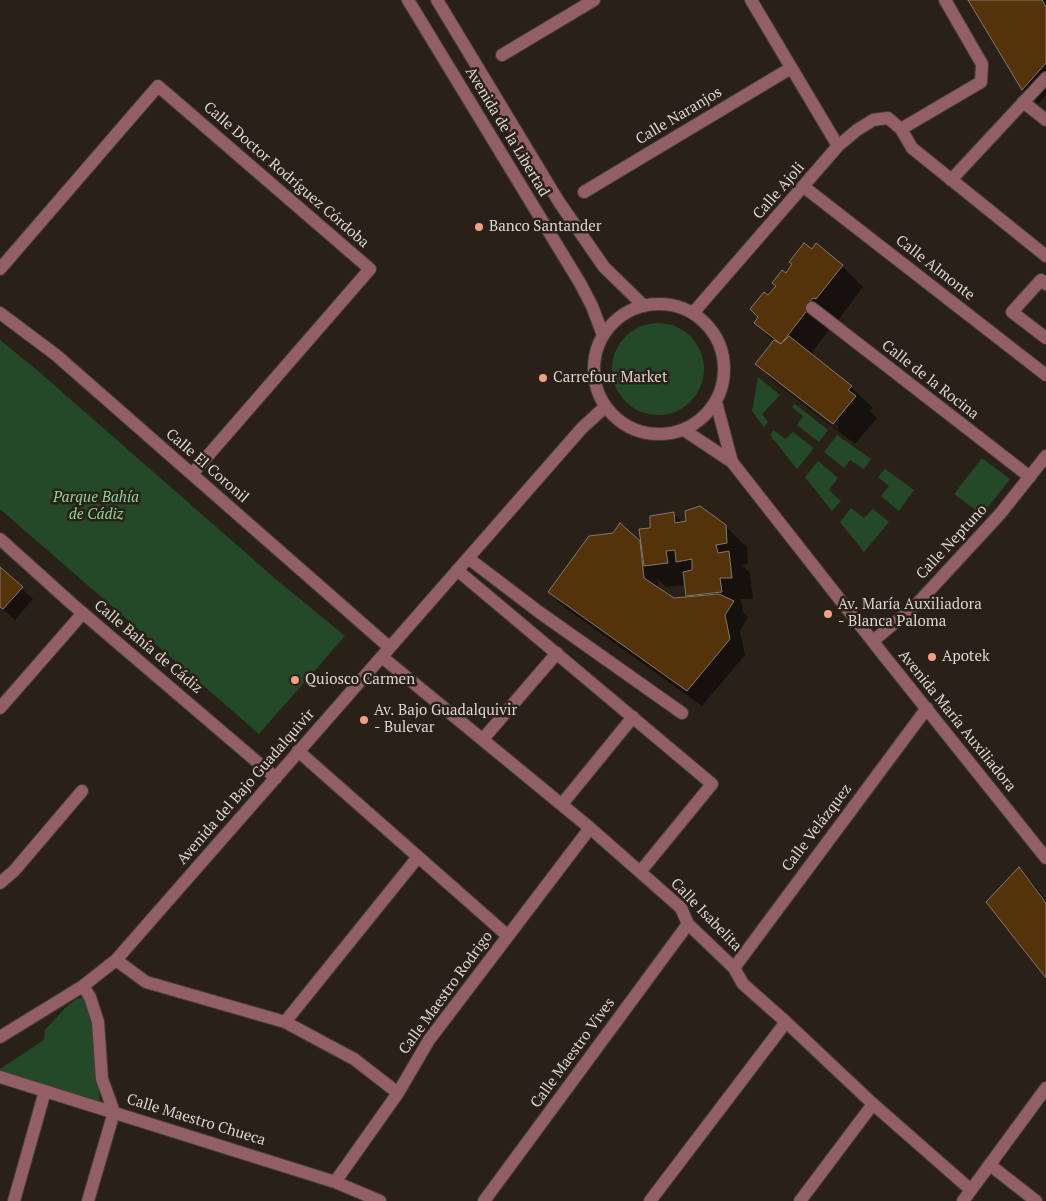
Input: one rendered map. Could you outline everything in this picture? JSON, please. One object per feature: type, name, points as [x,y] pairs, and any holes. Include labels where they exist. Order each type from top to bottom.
[{"type":"street","name":"Avenida de la Libertad","points":[[408,0],[580,283],[592,306],[603,335]]},
{"type":"street","name":"Avenida de la Libertad","points":[[437,0],[559,202],[604,267],[644,306]]},
{"type":"street","points":[[502,55],[594,0]]},
{"type":"street","points":[[751,0],[838,146]]},
{"type":"street","points":[[945,0],[982,64],[981,82],[901,129],[912,148],[1046,256]]},
{"type":"street","name":"Calle Naranjos","points":[[584,192],[791,68]]},
{"type":"street","points":[[951,180],[1046,78]]},
{"type":"street","name":"Calle Doctor Rodríguez Córdoba","points":[[0,269],[158,86],[370,269],[192,474]]},
{"type":"street","points":[[1024,102],[1046,120]]},
{"type":"street","name":"Calle Ajoli","points":[[693,314],[838,146],[856,130],[873,120],[888,118],[901,129]]},
{"type":"street","name":"Calle Almonte","points":[[804,187],[1046,375]]},
{"type":"street","points":[[1046,284],[1041,280],[1012,312],[1046,338]]},
{"type":"street","points":[[661,304],[678,307],[693,314],[708,326],[719,343],[724,363],[723,383],[716,402],[702,418],[684,430],[667,434],[649,434],[632,429],[617,420],[605,407],[596,390],[593,371],[595,353],[603,335],[614,322],[628,311],[644,306],[661,304]]},
{"type":"street","name":"Calle de la Rocina","points":[[812,308],[1030,477]]},
{"type":"street","name":"Calle El Coronil","points":[[0,313],[56,354],[192,474],[386,652]]},
{"type":"street","name":"Avenida María Auxiliadora","points":[[716,402],[732,462]]},
{"type":"street","name":"Avenida del Bajo Guadalquivir","points":[[0,1037],[83,986],[116,960],[582,428],[605,407]]},
{"type":"street","name":"Avenida María Auxiliadora","points":[[684,430],[732,462],[1046,858]]},
{"type":"street","name":"Calle Neptuno","points":[[873,641],[916,605],[1000,514],[1046,456]]},
{"type":"street","name":"Calle Bahía de Cádiz","points":[[0,539],[83,613],[276,778]]},
{"type":"street","points":[[468,558],[539,612],[682,714]]},
{"type":"street","points":[[457,570],[712,784],[640,872]]},
{"type":"street","points":[[0,708],[83,613]]},
{"type":"street","name":"Calle Isabelita","points":[[386,652],[483,739],[562,804],[681,908],[688,924],[734,968],[743,984],[873,1104],[971,1190]]},
{"type":"street","points":[[483,739],[557,653]]},
{"type":"street","name":"Calle Velázquez","points":[[734,968],[927,708]]},
{"type":"street","points":[[562,804],[634,718]]},
{"type":"street","points":[[298,752],[508,936]]},
{"type":"street","points":[[0,883],[14,871],[82,791]]},
{"type":"street","name":"Calle Maestro Rodrigo","points":[[335,1182],[398,1093],[429,1040],[590,828]]},
{"type":"street","points":[[285,1022],[418,858]]},
{"type":"street","name":"Calle Maestro Vives","points":[[484,1201],[688,924]]},
{"type":"street","points":[[116,960],[146,982],[285,1022],[354,1059],[398,1093]]},
{"type":"street","points":[[83,986],[90,997],[98,1022],[102,1079],[114,1112],[88,1201]]},
{"type":"street","points":[[650,1201],[786,1022]]},
{"type":"street","name":"Calle Maestro Chueca","points":[[0,1078],[335,1182],[380,1201]]},
{"type":"street","points":[[963,1201],[1046,1088]]},
{"type":"street","points":[[14,1201],[45,1091]]},
{"type":"street","points":[[800,1201],[873,1104]]},
{"type":"street","points":[[990,1165],[1036,1201]]},
{"type":"green space","points":[[658,323],[676,327],[690,337],[700,351],[704,369],[700,387],[690,401],[676,411],[658,415],[640,411],[626,401],[616,387],[612,369],[616,351],[626,337],[640,327]]},
{"type":"green space","name":"Parque Bahía de Cádiz","points":[[0,340],[37,370],[278,581],[345,636],[259,734],[0,509]]},
{"type":"green space","points":[[758,377],[780,395],[762,414],[768,422],[764,427],[752,411]]},
{"type":"green space","points":[[795,404],[828,430],[819,442],[797,425],[803,416],[792,407]]},
{"type":"green space","points":[[774,430],[785,439],[793,432],[814,448],[797,469],[770,435]]},
{"type":"green space","points":[[837,435],[871,459],[864,469],[850,460],[844,468],[824,452]]},
{"type":"green space","points":[[982,458],[1010,479],[982,515],[954,494]]},
{"type":"green space","points":[[818,461],[838,478],[829,490],[841,501],[832,511],[805,477]]},
{"type":"green space","points":[[885,469],[914,490],[899,511],[881,496],[889,486],[878,477]]},
{"type":"green space","points":[[851,508],[864,518],[873,509],[889,522],[864,552],[840,522]]},
{"type":"green space","points":[[84,997],[91,1020],[100,1101],[0,1073],[0,1069],[44,1040],[45,1030],[65,1008],[77,999]]},
{"type":"building","points":[[968,0],[1042,0],[1046,7],[1046,63],[1022,90]]},
{"type":"building","points":[[804,243],[812,249],[816,243],[843,265],[816,299],[813,298],[808,304],[809,308],[781,344],[754,323],[758,317],[750,309],[764,292],[768,295],[776,286],[772,283],[782,270],[786,273],[792,264],[789,262]]},
{"type":"building","points":[[789,336],[852,386],[848,390],[856,396],[833,424],[755,364],[774,340],[781,344]]},
{"type":"building","points":[[700,506],[726,525],[727,543],[716,545],[718,553],[729,551],[732,578],[720,578],[722,592],[686,596],[683,572],[692,570],[692,559],[676,562],[675,550],[666,551],[668,563],[644,566],[639,529],[650,528],[650,516],[674,512],[675,523],[686,521],[685,511]]},
{"type":"building","points":[[620,523],[640,541],[644,578],[674,598],[719,594],[734,601],[725,615],[730,639],[687,691],[548,592],[589,536],[613,533]]},
{"type":"building","points":[[0,567],[23,587],[3,609],[0,607]]},
{"type":"building","points":[[1019,867],[1046,903],[1046,978],[986,902]]},
{"type":"place","name":"Banco Santander","points":[[479,227]]},
{"type":"place","name":"Carrefour Market","points":[[543,378]]},
{"type":"place","name":"Av. María Auxiliadora - Blanca Paloma","points":[[828,614]]},
{"type":"place","name":"Apotek","points":[[932,657]]},
{"type":"place","name":"Quiosco Carmen","points":[[295,680]]},
{"type":"place","name":"Av. Bajo Guadalquivir - Bulevar","points":[[364,720]]}]
